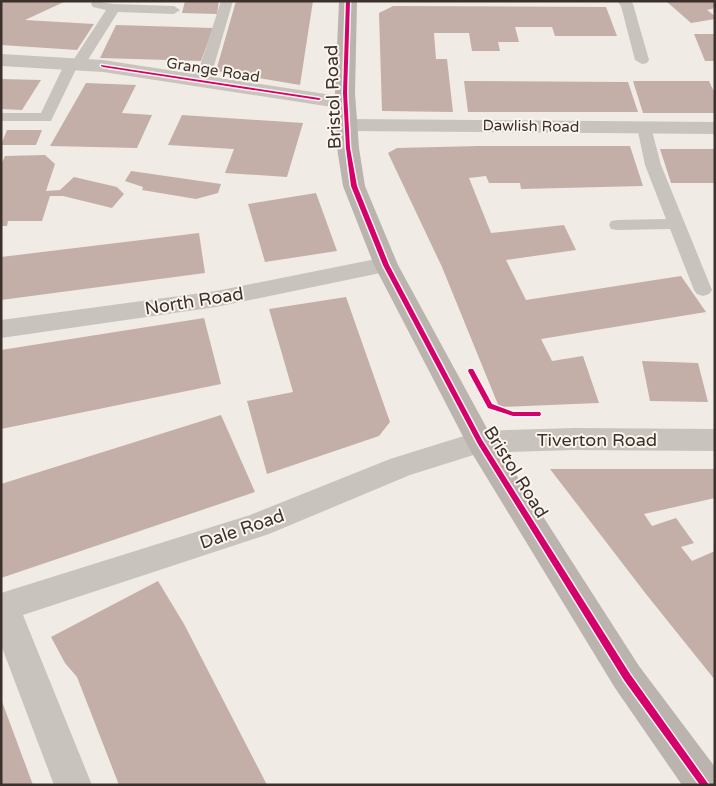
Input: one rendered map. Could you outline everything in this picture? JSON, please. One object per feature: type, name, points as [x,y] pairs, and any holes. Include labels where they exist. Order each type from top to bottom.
[{"type":"main road","name":"Bristol Road","points":[[348,1],[345,103],[348,148],[354,186],[386,265],[480,442],[627,677],[706,785]]},
{"type":"street","name":"Grange Road","points":[[1,60],[75,63],[345,103]]},
{"type":"street","name":"Dawlish Road","points":[[347,125],[715,128]]},
{"type":"street","name":"North Road","points":[[1,330],[216,299],[386,265]]},
{"type":"street","name":"Tiverton Road","points":[[480,442],[574,439],[715,440]]},
{"type":"street","name":"Dale Road","points":[[2,608],[258,525],[400,467],[480,442]]},
{"type":"street","points":[[2,608],[73,785]]},
{"type":"lane","points":[[196,80],[207,66],[227,1]]},
{"type":"lane","points":[[623,1],[627,4],[642,60]]},
{"type":"lane","points":[[97,4],[114,8],[174,10]]},
{"type":"lane","points":[[1,117],[46,118],[75,63],[114,8]]},
{"type":"lane","points":[[644,127],[653,165],[703,290]]},
{"type":"lane","points":[[617,225],[677,224]]},
{"type":"building","points":[[1,1],[66,1],[25,20],[94,24],[77,50],[1,45]]},
{"type":"building","points":[[185,1],[219,1],[217,14],[182,13]]},
{"type":"building","points":[[236,1],[313,1],[300,85],[216,71]]},
{"type":"building","points":[[666,1],[715,1],[715,8],[707,10],[715,16],[715,19],[691,23]]},
{"type":"building","points":[[393,6],[606,7],[617,36],[555,36],[552,27],[515,27],[519,42],[498,42],[500,51],[472,51],[469,33],[434,33],[436,59],[447,59],[453,112],[382,111],[379,13]]},
{"type":"building","points":[[116,25],[213,28],[201,61],[100,58]]},
{"type":"building","points":[[694,34],[715,34],[715,61],[705,61]]},
{"type":"building","points":[[1,79],[41,80],[22,110],[1,109]]},
{"type":"building","points":[[464,81],[628,82],[638,112],[468,112]]},
{"type":"building","points":[[633,81],[709,81],[715,94],[715,113],[643,113]]},
{"type":"building","points":[[86,83],[136,85],[122,113],[152,115],[137,148],[50,146]]},
{"type":"building","points":[[182,115],[303,123],[287,177],[225,173],[234,149],[168,145]]},
{"type":"building","points":[[7,130],[42,130],[36,145],[1,145]]},
{"type":"building","points":[[630,146],[643,186],[521,189],[520,183],[489,183],[486,176],[469,178],[491,233],[564,225],[576,250],[506,260],[526,300],[681,276],[706,312],[541,339],[552,361],[583,356],[599,403],[499,407],[442,267],[388,153],[397,148]]},
{"type":"building","points":[[660,149],[715,149],[715,183],[671,183]]},
{"type":"building","points":[[45,155],[55,164],[46,191],[60,190],[74,177],[117,187],[124,194],[112,208],[63,196],[50,196],[42,221],[8,221],[7,226],[1,226],[1,165],[5,156]]},
{"type":"building","points":[[131,171],[221,184],[218,193],[196,199],[142,190],[143,187],[125,181]]},
{"type":"building","points":[[316,193],[337,251],[265,262],[248,204]]},
{"type":"building","points":[[199,233],[205,273],[1,300],[1,257]]},
{"type":"building","points":[[346,297],[390,422],[379,436],[267,474],[247,401],[293,392],[269,309]]},
{"type":"building","points":[[204,318],[221,384],[1,429],[1,350]]},
{"type":"building","points":[[642,361],[698,363],[708,402],[650,401]]},
{"type":"building","points":[[221,415],[255,492],[1,578],[1,484]]},
{"type":"building","points":[[550,469],[715,469],[715,498],[644,514],[652,526],[676,518],[694,543],[681,547],[692,561],[715,551],[715,680],[646,594]]},
{"type":"building","points":[[158,581],[184,624],[267,785],[119,785],[77,677],[65,663],[51,637]]},
{"type":"building","points":[[1,699],[33,785],[1,785]]},
{"type":"cycle path","points":[[348,1],[345,93],[348,148],[354,186],[386,265],[480,442],[627,677],[705,785]]},
{"type":"cycle path","points":[[103,66],[319,99]]},
{"type":"cycle path","points":[[471,371],[490,406],[513,414],[538,414]]}]
